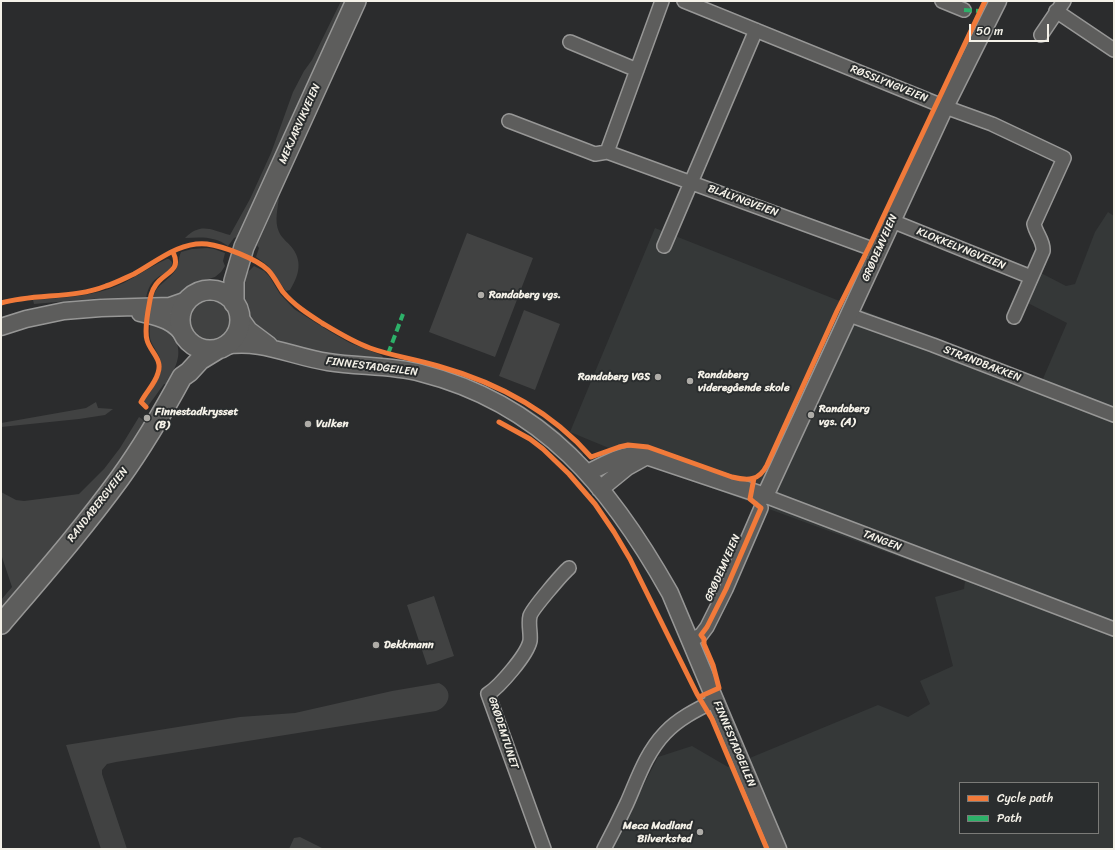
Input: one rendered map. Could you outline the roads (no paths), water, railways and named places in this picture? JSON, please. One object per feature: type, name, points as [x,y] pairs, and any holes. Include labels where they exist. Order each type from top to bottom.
[{"type":"highway","name":"MEKJARVIKVEIEN","points":[[236,309],[234,281],[244,247],[356,1]]},
{"type":"highway","name":"MEKJARVIKVEIEN","points":[[196,295],[220,280],[231,267],[244,247]]},
{"type":"highway","points":[[216,292],[223,294],[236,309],[238,330],[235,337],[221,348],[204,350],[197,347],[186,338],[182,332],[180,318],[185,304],[196,295],[216,292]]},
{"type":"highway","name":"RANDABERGVEIEN","points":[[1,624],[80,530],[119,479],[152,429],[182,377],[186,338]]},
{"type":"highway","name":"RANDABERGVEIEN","points":[[182,377],[200,360],[221,348]]},
{"type":"main road","name":"GRØDEMVEIEN","points":[[763,502],[945,107],[998,1]]},
{"type":"main road","points":[[1,327],[26,319],[64,311],[170,306],[196,295]]},
{"type":"main road","points":[[119,308],[160,318],[170,322],[177,327],[186,338]]},
{"type":"main road","name":"FINNESTADGEILEN","points":[[236,309],[249,330],[274,348]]},
{"type":"main road","name":"FINNESTADGEILEN","points":[[221,348],[243,344],[274,348],[306,358],[328,362],[400,369],[420,373],[475,391],[506,407],[536,426],[565,450],[587,473],[623,518],[654,565],[670,593],[778,849]]},
{"type":"main road","points":[[587,473],[628,456],[636,454],[649,456]]},
{"type":"main road","points":[[600,490],[627,467],[649,456]]},
{"type":"main road","name":"TANGEN","points":[[649,456],[763,502]]},
{"type":"street","points":[[607,152],[662,1]]},
{"type":"street","name":"RØSSLYNGVEIEN","points":[[684,1],[945,107],[992,124],[1064,158],[1034,224],[1035,232],[1043,244],[1043,251],[1031,277]]},
{"type":"street","points":[[942,1],[964,10]]},
{"type":"street","points":[[1041,35],[1060,6],[1114,50]]},
{"type":"street","points":[[664,246],[756,30]]},
{"type":"street","points":[[570,42],[637,70]]},
{"type":"street","name":"BLÅLYNGVEIEN","points":[[509,121],[595,154],[607,152],[878,251]]},
{"type":"street","name":"KLOKKELYNGVEIEN","points":[[892,221],[1031,277]]},
{"type":"street","points":[[1014,317],[1031,277]]},
{"type":"street","name":"STRANDBAKKEN","points":[[850,315],[933,345],[1114,415]]},
{"type":"street","name":"TANGEN","points":[[763,502],[1114,629]]},
{"type":"street","name":"GRØDEMVEIEN","points":[[690,640],[701,635],[707,628],[726,589],[763,502]]},
{"type":"street","name":"GRØDEMTUNET","points":[[544,849],[488,694],[499,685],[525,650],[530,639],[530,616],[560,577],[569,568]]},
{"type":"street","points":[[604,849],[627,803],[642,768],[658,742],[665,733],[683,718],[716,700]]},
{"type":"place","name":"Randaberg vgs.","points":[[481,295]]},
{"type":"place","name":"Randaberg VGS","points":[[658,377]]},
{"type":"place","name":"Randaberg videregående skole","points":[[690,381]]},
{"type":"place","name":"Randaberg vgs. (A)","points":[[811,415]]},
{"type":"place","name":"Finnestadkrysset (B)","points":[[147,418]]},
{"type":"place","name":"Vulken","points":[[308,424]]},
{"type":"place","name":"Dekkmann","points":[[376,645]]},
{"type":"place","name":"Meca Madland Bilverksted","points":[[700,832]]}]
